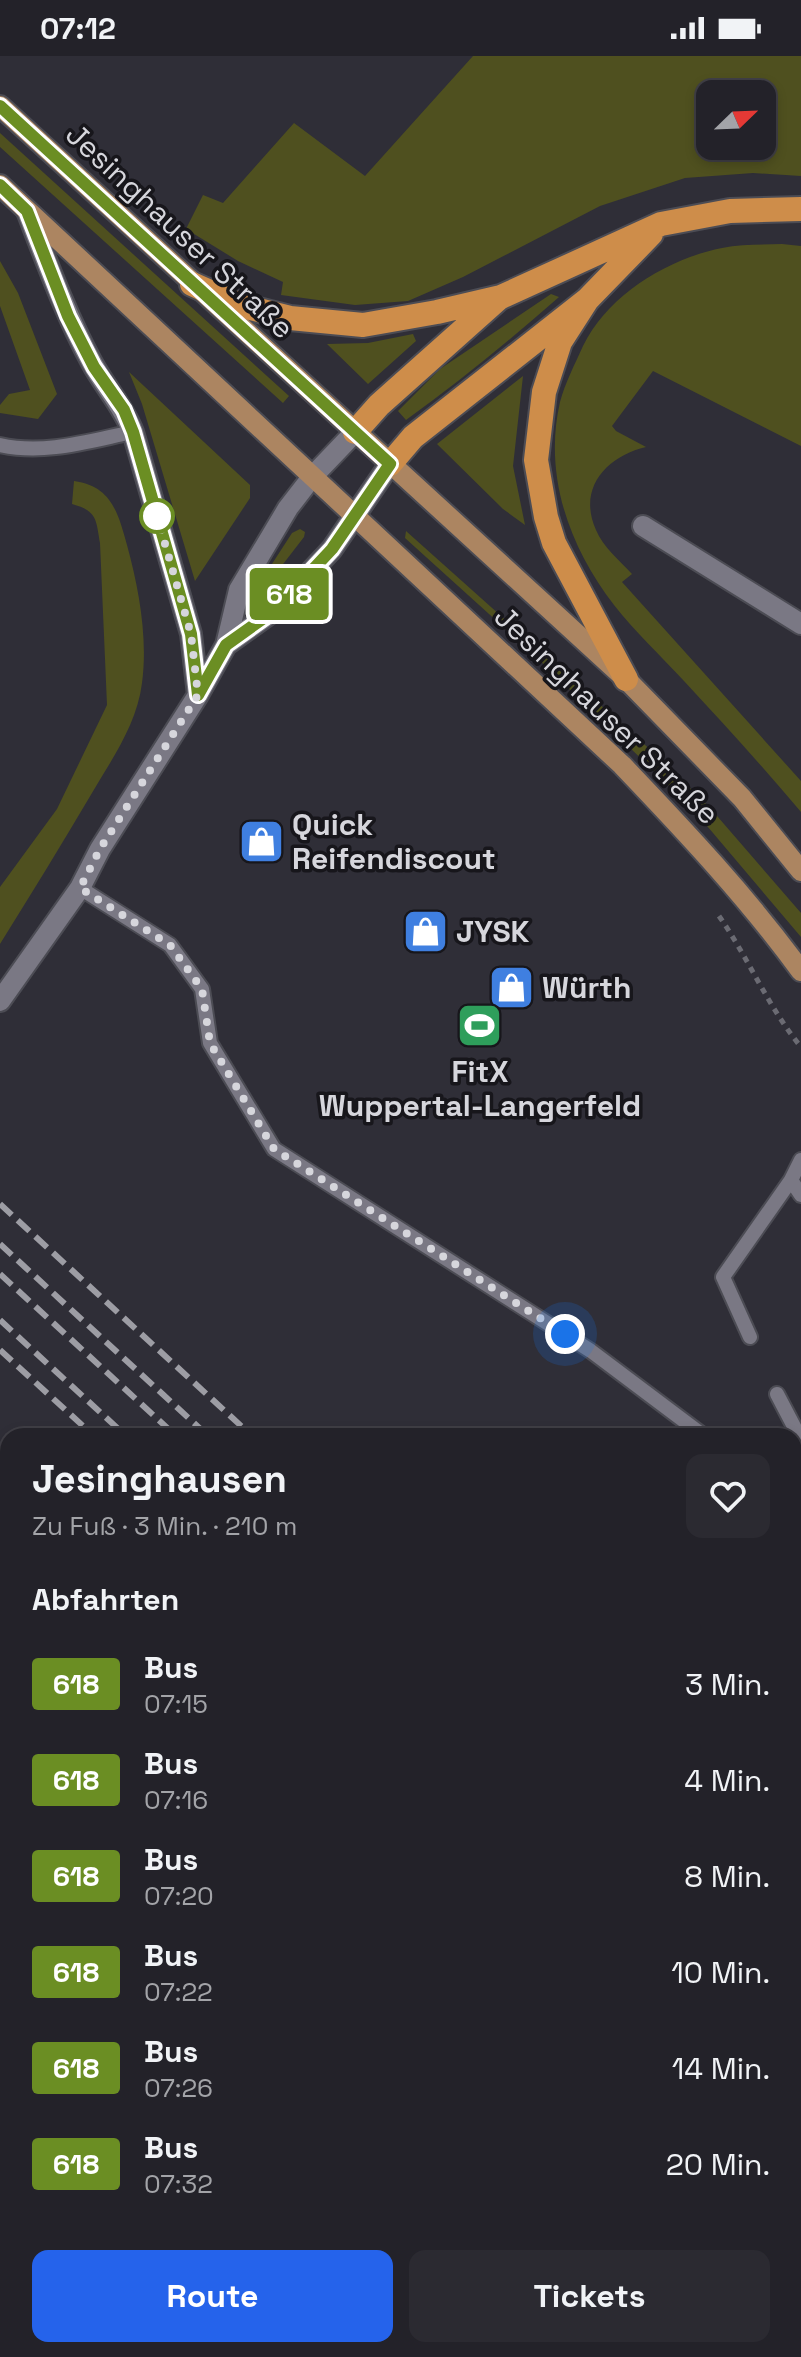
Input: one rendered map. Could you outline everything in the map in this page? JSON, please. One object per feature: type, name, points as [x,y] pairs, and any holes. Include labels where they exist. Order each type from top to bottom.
[{"type":"highway","points":[[192,284],[239,305],[290,318],[363,325],[501,297],[661,224],[730,211],[801,209]]},
{"type":"highway","points":[[390,464],[413,437],[587,300],[661,224]]},
{"type":"highway","points":[[355,432],[379,405],[501,297]]},
{"type":"highway","points":[[587,300],[560,342],[544,392],[536,460],[554,543],[626,679]]},
{"type":"main road","name":"Jesinghauser Straße","points":[[0,106],[626,679],[742,798],[801,871]]},
{"type":"main road","name":"Jesinghauser Straße","points":[[0,185],[622,765],[702,849],[765,922],[801,971]]},
{"type":"street","points":[[27,211],[68,316],[94,367],[124,410],[133,432],[191,634],[198,695]]},
{"type":"street","points":[[0,1001],[80,888],[100,849],[198,695],[226,645],[239,590],[288,508],[312,477],[355,432]]},
{"type":"street","points":[[226,645],[275,610],[332,549],[390,464]]},
{"type":"street","points":[[643,526],[801,624]]},
{"type":"lane","points":[[0,445],[23,450],[67,446],[133,432]]},
{"type":"lane","points":[[80,888],[170,945],[202,989],[210,1043],[274,1149],[591,1351],[693,1428]]},
{"type":"lane","points":[[750,1337],[723,1277],[791,1180],[801,1160]]},
{"type":"lane","points":[[791,1180],[801,1195]]},
{"type":"lane","points":[[777,1394],[795,1428]]},
{"type":"path","points":[[712,906],[736,941],[770,1003],[801,1047]]},
{"type":"shaded area","points":[[473,56],[801,56],[801,176],[753,173],[685,178],[600,206],[463,277],[408,301],[355,305],[281,295],[283,282],[238,261],[186,229],[203,195],[223,203],[294,123],[365,176]]},
{"type":"shaded area","points":[[0,133],[289,396],[283,403],[0,147]]},
{"type":"shaded area","points":[[737,246],[801,246],[801,446],[653,371],[612,426],[646,447],[632,451],[608,466],[599,476],[590,501],[591,515],[599,536],[632,574],[622,582],[801,781],[801,812],[729,729],[631,625],[598,583],[564,510],[555,457],[560,402],[567,381],[594,328],[623,295],[660,270],[701,253]]},
{"type":"shaded area","points":[[0,261],[18,293],[57,394],[38,419],[0,413],[0,405],[9,394],[30,390],[0,306]]},
{"type":"shaded area","points":[[551,294],[559,297],[446,390],[406,420],[398,411],[440,369]]},
{"type":"shaded area","points":[[413,334],[416,341],[368,384],[327,344],[368,343]]},
{"type":"shaded area","points":[[129,372],[250,485],[250,498],[195,581],[142,404]]},
{"type":"shaded area","points":[[523,376],[513,466],[525,525],[503,509],[437,444]]},
{"type":"shaded area","points":[[74,481],[97,488],[105,495],[120,522],[139,596],[144,649],[142,683],[135,713],[123,741],[0,944],[0,887],[57,809],[107,705],[100,543],[94,517],[72,504]]},
{"type":"shaded area","points":[[300,529],[305,532],[304,537],[250,607],[248,601],[292,533]]},
{"type":"shaded area","points":[[406,531],[664,762],[711,809],[801,913],[801,937],[691,807],[532,653],[405,538]]},
{"type":"railway","points":[[0,1204],[243,1428]]},
{"type":"railway","points":[[0,1244],[199,1428]]},
{"type":"railway","points":[[0,1274],[167,1428]]},
{"type":"railway","points":[[0,1320],[117,1428]]},
{"type":"railway","points":[[0,1350],[85,1428]]},
{"type":"bus line","name":"618","points":[[0,106],[390,464],[332,549],[275,610],[226,645],[198,695],[191,634],[133,432],[124,410],[94,367],[68,316],[27,211],[0,185]]},
{"type":"place","name":"Quick Reifendiscout","points":[[261,841]]},
{"type":"place","name":"JYSK","points":[[425,931]]},
{"type":"place","name":"Würth","points":[[511,987]]},
{"type":"place","name":"FitX Wuppertal-Langerfeld","points":[[480,1025]]},
{"type":"route","points":[[157,516],[191,634],[198,695],[100,849],[80,888],[170,945],[202,989],[210,1043],[274,1149],[565,1334]]}]
